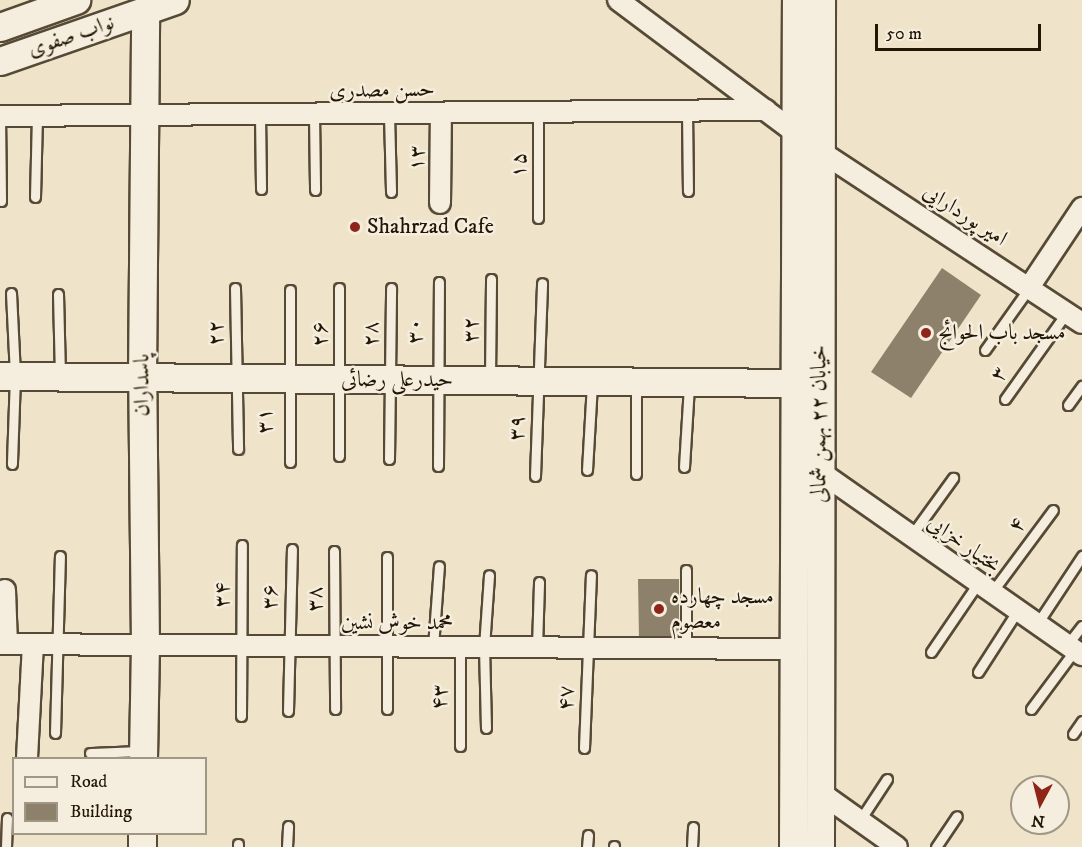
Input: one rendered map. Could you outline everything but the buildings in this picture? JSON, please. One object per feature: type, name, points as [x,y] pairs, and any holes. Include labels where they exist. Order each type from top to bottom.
[{"type":"street","name":"نواب صفوی","points":[[1,25],[76,0]]},
{"type":"street","name":"نواب صفوی","points":[[0,61],[175,0]]},
{"type":"street","points":[[618,0],[796,133]]},
{"type":"street","name":"خیابان ۲۲ بهمن شمالی","points":[[793,847],[796,0]]},
{"type":"street","name":"خیابان ۲۲ بهمن شمالی","points":[[820,847],[821,0]]},
{"type":"street","name":"پاسداران","points":[[143,755],[145,645],[142,378],[145,11]]},
{"type":"street","name":"حسن مصدری","points":[[0,116],[765,110]]},
{"type":"street","name":"۱۳","points":[[440,203],[441,113]]},
{"type":"street","name":"امیر پوردارایی","points":[[820,151],[1030,286],[1074,317]]},
{"type":"street","points":[[1030,286],[1082,208]]},
{"type":"street","name":"حیدرعلی رضائی","points":[[7,376],[795,383]]},
{"type":"street","name":"بختیار خزایی","points":[[819,471],[1075,650]]},
{"type":"street","points":[[4,644],[5,590]]},
{"type":"street","name":"محمد خوش نشین","points":[[4,644],[794,649]]},
{"type":"street","points":[[27,757],[33,644]]},
{"type":"street","points":[[821,793],[897,847]]},
{"type":"lane","points":[[687,111],[688,191]]},
{"type":"lane","name":"۱۵","points":[[538,112],[538,218]]},
{"type":"lane","points":[[314,114],[315,189]]},
{"type":"lane","points":[[389,114],[391,192]]},
{"type":"lane","points":[[261,115],[261,189]]},
{"type":"lane","points":[[0,116],[1,201]]},
{"type":"lane","points":[[35,197],[37,116]]},
{"type":"lane","name":"۳۲","points":[[490,381],[491,279]]},
{"type":"lane","name":"۳۰","points":[[438,466],[439,282]]},
{"type":"lane","points":[[539,381],[542,283]]},
{"type":"lane","points":[[985,350],[1030,286]]},
{"type":"lane","name":"۲۲","points":[[235,288],[238,449]]},
{"type":"lane","name":"۲۶","points":[[339,288],[339,456]]},
{"type":"lane","name":"۲۸","points":[[389,459],[391,288]]},
{"type":"lane","name":"۳۱","points":[[290,290],[288,379],[290,462]]},
{"type":"lane","points":[[11,293],[7,376],[12,464]]},
{"type":"lane","points":[[58,294],[60,377]]},
{"type":"lane","name":"۳","points":[[1005,399],[1074,317]]},
{"type":"lane","name":"۳۹","points":[[534,476],[539,381]]},
{"type":"lane","points":[[587,471],[592,381]]},
{"type":"lane","points":[[636,382],[636,474]]},
{"type":"lane","points":[[684,467],[689,382]]},
{"type":"lane","points":[[1068,405],[1082,386]]},
{"type":"lane","points":[[911,536],[953,478]]},
{"type":"lane","name":"۴","points":[[931,652],[1053,510]]},
{"type":"lane","name":"۳۴","points":[[242,545],[242,716]]},
{"type":"lane","name":"۳۶","points":[[288,711],[292,549]]},
{"type":"lane","name":"۳۸","points":[[334,551],[335,646]]},
{"type":"lane","points":[[55,733],[60,556]]},
{"type":"lane","points":[[1037,624],[1082,556]]},
{"type":"lane","points":[[387,557],[387,709]]},
{"type":"lane","points":[[433,647],[439,566]]},
{"type":"lane","points":[[686,570],[686,648]]},
{"type":"lane","name":"۴۷","points":[[584,748],[591,575]]},
{"type":"lane","points":[[486,728],[484,647],[489,576]]},
{"type":"lane","points":[[537,647],[539,582]]},
{"type":"lane","points":[[978,672],[1018,610]]},
{"type":"lane","points":[[1031,709],[1075,650],[1082,626]]},
{"type":"lane","points":[[335,646],[335,709]]},
{"type":"lane","name":"۴۳","points":[[460,647],[460,746]]},
{"type":"lane","points":[[1073,734],[1082,721]]},
{"type":"lane","points":[[90,753],[143,755]]},
{"type":"lane","points":[[860,820],[887,779]]},
{"type":"lane","points":[[936,847],[957,816]]},
{"type":"lane","points":[[6,847],[7,818]]},
{"type":"lane","points":[[287,847],[288,826]]},
{"type":"lane","points":[[692,847],[693,827]]},
{"type":"lane","points":[[587,847],[588,835]]},
{"type":"place","name":"Shahrzad Cafe","points":[[355,227]]},
{"type":"place","name":"مسجد باب الحوائج","points":[[926,333]]},
{"type":"place","name":"مسجد چهارده معصوم","points":[[659,609]]}]
